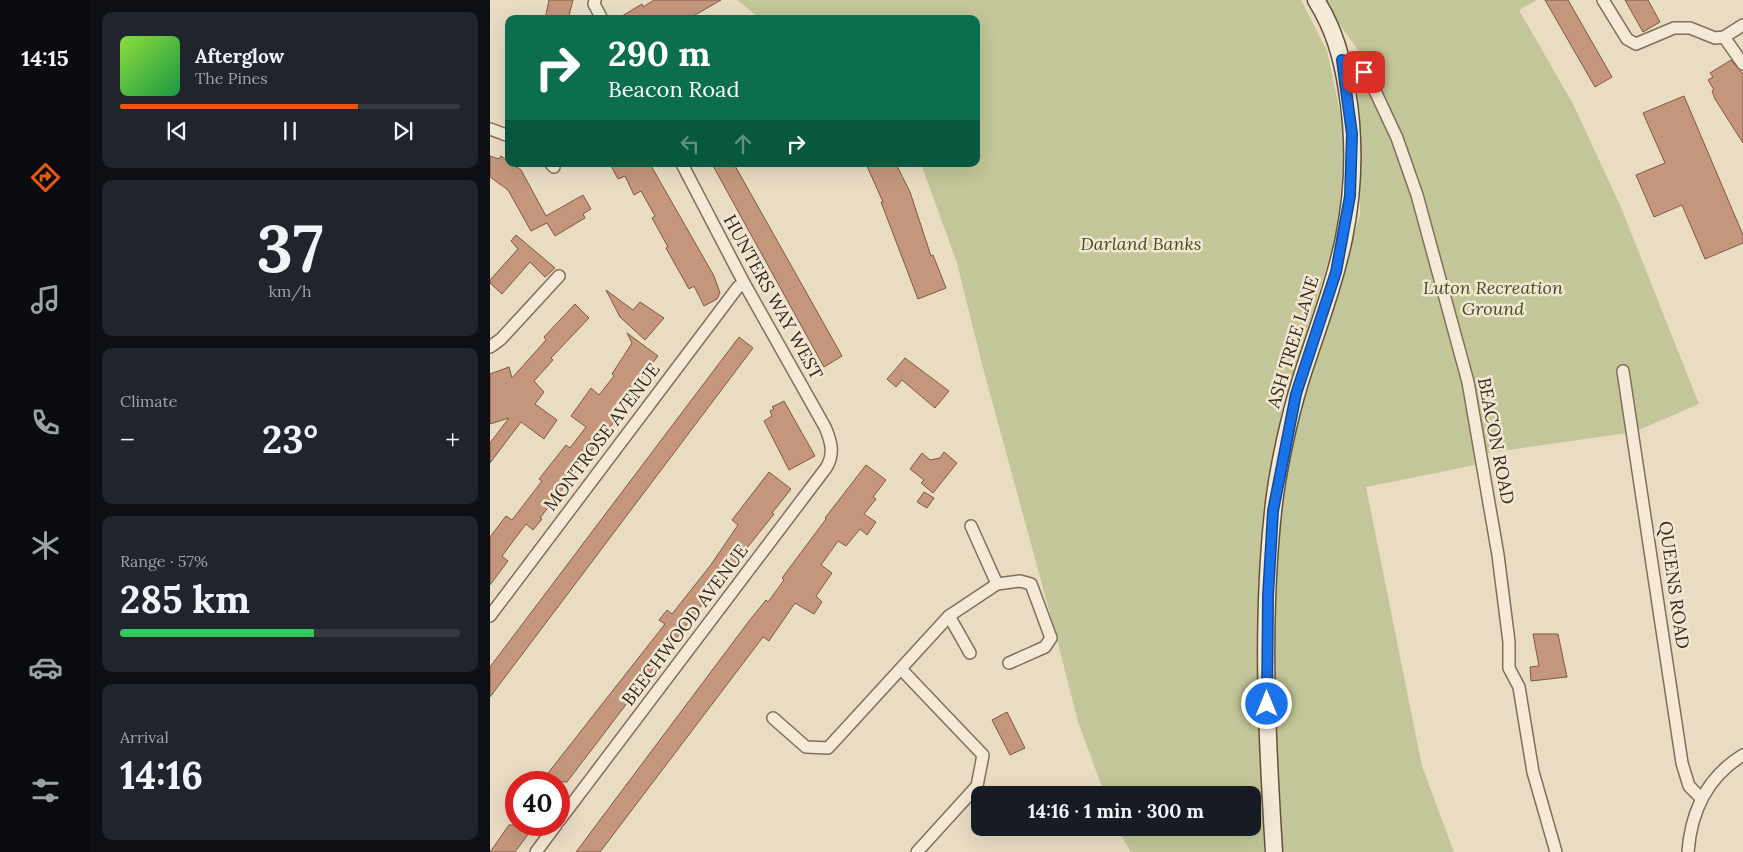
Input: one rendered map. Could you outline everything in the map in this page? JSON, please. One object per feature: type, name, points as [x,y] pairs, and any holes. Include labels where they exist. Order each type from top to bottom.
[{"type":"street","points":[[595,0],[594,4],[600,15]]},
{"type":"street","name":"ASH TREE LANE","points":[[1274,852],[1267,740],[1268,596],[1273,511],[1296,394],[1334,278],[1346,226],[1353,146],[1342,60],[1331,26],[1316,0]]},
{"type":"street","points":[[1603,0],[1631,42],[1640,43],[1669,29],[1678,27],[1696,30],[1710,37],[1724,37],[1743,25]]},
{"type":"street","points":[[1724,37],[1743,64]]},
{"type":"street","name":"BEACON ROAD","points":[[1342,60],[1358,65],[1369,78],[1397,138],[1417,195],[1468,382],[1498,555],[1509,642],[1509,668],[1519,687],[1533,772],[1556,852]]},
{"type":"street","points":[[490,129],[505,135]]},
{"type":"street","name":"HUNTERS WAY WEST","points":[[684,167],[744,283],[824,427],[832,448]]},
{"type":"street","points":[[490,347],[501,339],[559,276]]},
{"type":"street","name":"MONTROSE AVENUE","points":[[490,616],[707,326],[738,287],[744,283]]},
{"type":"street","name":"QUEENS ROAD","points":[[1623,371],[1684,774],[1690,789],[1701,798]]},
{"type":"street","name":"BEECHWOOD AVENUE","points":[[570,806],[826,468],[831,459],[832,448]]},
{"type":"street","points":[[971,526],[997,584]]},
{"type":"street","points":[[773,718],[806,747],[828,748],[949,616],[997,584],[1020,581],[1031,584],[1050,638],[1045,647],[1009,663]]},
{"type":"street","points":[[949,616],[970,653]]},
{"type":"street","points":[[901,669],[983,755],[977,786],[917,852]]},
{"type":"street","points":[[1688,852],[1691,825],[1701,798],[1711,783],[1743,755]]},
{"type":"street","points":[[536,852],[548,836]]},
{"type":"green space","name":"Darland Banks","points":[[737,0],[1301,0],[1327,51],[1345,135],[1338,229],[1299,359],[1283,405],[1268,478],[1264,852],[1131,852],[1122,836],[1261,836],[1261,786],[1102,786],[1078,722],[983,368],[957,263],[922,167],[980,167],[980,15],[756,15]]},
{"type":"green space","name":"Luton Recreation Ground","points":[[1322,0],[1537,0],[1519,10],[1573,104],[1620,205],[1699,404],[1634,432],[1473,455],[1475,465],[1366,487],[1422,766],[1454,852],[1280,852],[1268,596],[1290,420],[1327,325],[1360,215],[1358,50]]},
{"type":"building","points":[[549,0],[573,0],[569,15],[546,15]]},
{"type":"building","points":[[654,0],[721,0],[695,15],[624,15],[642,4],[643,7]]},
{"type":"building","points":[[1545,0],[1568,0],[1612,77],[1595,87]]},
{"type":"building","points":[[1625,0],[1648,0],[1660,22],[1643,32]]},
{"type":"building","points":[[1731,60],[1743,74],[1743,143],[1715,99],[1712,91],[1714,90],[1708,80],[1713,77],[1710,73]]},
{"type":"building","points":[[1684,96],[1743,235],[1743,243],[1705,259],[1682,205],[1654,217],[1636,175],[1665,163],[1643,113]]},
{"type":"building","points":[[490,156],[499,159],[501,156],[505,159],[505,167],[517,167],[521,170],[546,216],[583,195],[591,209],[583,214],[585,218],[555,236],[547,223],[531,231],[508,190],[490,177]]},
{"type":"building","points":[[612,167],[652,167],[714,276],[720,293],[717,299],[704,306],[694,286],[689,289],[666,248],[668,247],[652,218],[655,216],[641,191],[634,195],[625,176],[618,179]]},
{"type":"building","points":[[714,167],[736,167],[842,356],[824,367]]},
{"type":"building","points":[[867,167],[898,167],[910,192],[931,256],[933,255],[946,288],[918,299],[881,202],[883,202]]},
{"type":"building","points":[[516,235],[555,268],[545,277],[530,262],[502,294],[490,283],[490,280],[518,249],[511,241]]},
{"type":"building","points":[[606,290],[633,310],[640,302],[664,318],[645,340],[620,317]]},
{"type":"building","points":[[575,304],[589,318],[551,358],[553,360],[534,381],[544,392],[535,404],[557,420],[544,439],[521,422],[490,463],[490,443],[509,418],[490,424],[490,374],[509,367],[512,378],[546,340],[544,337]]},
{"type":"building","points":[[627,333],[658,356],[630,393],[633,396],[540,518],[542,519],[533,530],[526,524],[502,556],[508,561],[490,585],[490,537],[506,516],[512,520],[542,481],[539,479],[566,445],[570,448],[586,427],[571,416],[591,388],[599,395],[614,376],[612,374],[632,343]]},
{"type":"building","points":[[739,337],[753,348],[490,697],[490,667]]},
{"type":"building","points":[[905,358],[949,391],[935,408],[902,380],[896,387],[887,379]]},
{"type":"building","points":[[784,401],[815,456],[789,470],[764,421],[772,416],[770,411],[774,409],[772,407]]},
{"type":"building","points":[[944,452],[957,463],[933,493],[921,483],[924,480],[910,469],[922,453],[930,460],[940,458]]},
{"type":"building","points":[[866,465],[886,480],[873,497],[876,499],[864,514],[876,522],[867,535],[860,529],[846,546],[838,541],[821,565],[832,573],[816,596],[822,602],[814,614],[795,603],[769,641],[763,637],[600,852],[576,852],[749,621],[766,600],[768,602],[784,580],[782,578]]},
{"type":"building","points":[[769,472],[791,489],[772,513],[774,514],[704,602],[570,778],[570,771],[550,771],[665,624],[659,620],[667,610],[672,614],[710,566],[738,525],[732,520]]},
{"type":"building","points":[[924,492],[934,498],[927,508],[917,502]]},
{"type":"building","points":[[1533,634],[1558,634],[1567,677],[1531,681],[1530,667],[1539,666]]},
{"type":"building","points":[[1007,712],[1025,748],[1010,755],[992,720]]},
{"type":"building","points":[[505,831],[505,836],[527,836],[515,852],[490,852]]},
{"type":"route","points":[[1267,704],[1268,596],[1273,511],[1296,394],[1336,272],[1344,237],[1350,196],[1353,146],[1342,60],[1358,65],[1364,72]]}]
